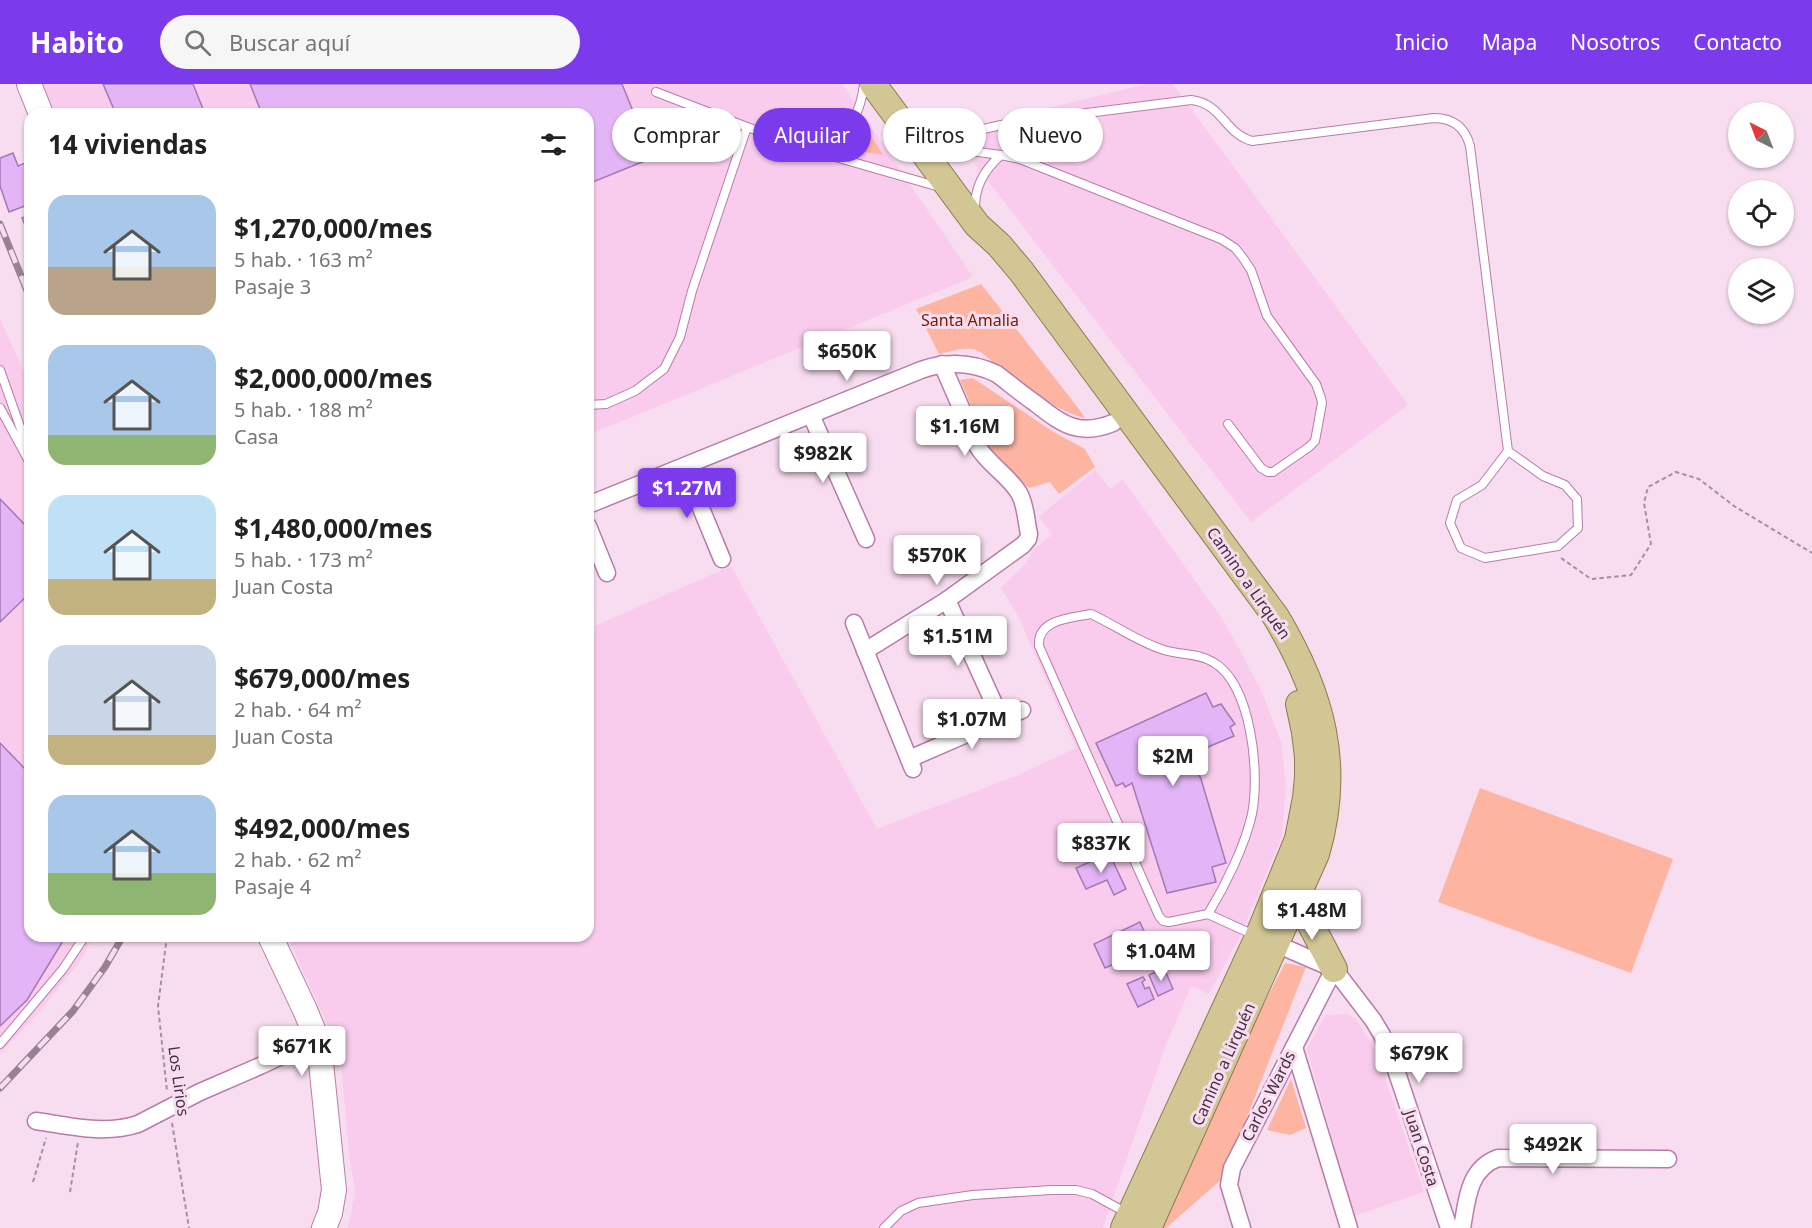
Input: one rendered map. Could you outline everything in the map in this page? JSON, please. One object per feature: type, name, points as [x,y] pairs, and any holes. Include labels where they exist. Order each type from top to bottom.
[{"type":"main road","name":"Camino a Lirquén","points":[[873,84],[891,108]]},
{"type":"main road","name":"Camino a Lirquén","points":[[930,162],[977,225],[1007,280],[1265,629],[1285,666],[1300,708],[1308,757],[1308,777],[1303,818],[1267,941]]},
{"type":"main road","name":"Camino a Lirquén","points":[[977,225],[1021,270],[1262,596],[1307,675],[1325,742],[1328,788],[1322,833],[1316,854],[1300,892],[1267,941],[1134,1224]]},
{"type":"main road","points":[[1300,892],[1306,915],[1334,969]]},
{"type":"street","points":[[29,84],[39,108]]},
{"type":"street","points":[[594,503],[921,370],[942,364],[965,364],[987,369],[997,374],[1056,420],[1073,428],[1092,429],[1113,423]]},
{"type":"street","points":[[865,651],[947,600],[1028,539],[1029,534],[1021,497],[978,447],[942,364]]},
{"type":"street","points":[[811,415],[866,539]]},
{"type":"street","points":[[684,467],[722,559]]},
{"type":"street","points":[[594,541],[607,573]]},
{"type":"street","points":[[947,600],[1001,719]]},
{"type":"street","points":[[854,623],[911,764],[1022,710]]},
{"type":"street","name":"Juan Costa","points":[[1267,941],[1334,969],[1365,1007],[1386,1043],[1449,1228]]},
{"type":"street","points":[[273,942],[306,1010],[317,1039],[334,1190],[330,1213],[324,1228]]},
{"type":"street","name":"Carlos Wards","points":[[1242,1228],[1229,1185],[1230,1173],[1334,969]]},
{"type":"street","points":[[43,1122],[81,1128],[117,1130],[138,1124],[200,1092],[317,1039]]},
{"type":"street","points":[[1294,1047],[1348,1228]]},
{"type":"street","points":[[1462,1228],[1471,1183],[1482,1167],[1491,1160],[1498,1158],[1668,1159]]},
{"type":"lane","points":[[859,108],[864,84]]},
{"type":"lane","points":[[656,92],[753,129]]},
{"type":"lane","points":[[986,129],[1015,122],[1191,100],[1212,107],[1239,136],[1252,141],[1434,118],[1450,120],[1462,128],[1470,146],[1508,451],[1482,484],[1458,500],[1450,523],[1461,548],[1485,558],[1558,546],[1578,528],[1577,499],[1565,485],[1543,476],[1508,451]]},
{"type":"lane","points":[[594,405],[606,404],[635,391],[664,369],[680,337],[692,291],[747,127]]},
{"type":"lane","points":[[977,225],[975,203],[979,182],[998,158]]},
{"type":"lane","points":[[853,162],[952,191]]},
{"type":"lane","points":[[1028,162],[1221,239],[1235,248],[1251,270],[1267,316],[1316,384],[1322,404],[1316,436],[1312,444],[1273,472],[1261,468],[1228,424]]},
{"type":"lane","points":[[0,370],[24,438]]},
{"type":"lane","points":[[0,408],[24,452]]},
{"type":"lane","points":[[1208,914],[1236,859],[1252,815],[1254,797],[1252,740],[1244,707],[1230,678],[1214,662],[1164,650],[1091,614],[1046,625],[1040,633],[1039,645],[1159,916],[1163,921],[1169,922],[1208,914],[1267,941]]},
{"type":"lane","points":[[0,1044],[63,969],[80,942]]},
{"type":"lane","points":[[884,1228],[901,1211],[918,1203],[973,1195],[1051,1190],[1076,1190],[1092,1194],[1134,1224]]},
{"type":"path","points":[[1558,546],[1559,557],[1591,579],[1631,575],[1651,544],[1644,503],[1648,487],[1676,472],[1698,479],[1734,506],[1812,553]]},
{"type":"path","name":"Los Lirios","points":[[166,942],[158,1006],[170,1108],[189,1228]]},
{"type":"path","points":[[33,1182],[43,1122]]},
{"type":"path","points":[[70,1192],[81,1128]]},
{"type":"shaded area","points":[[34,84],[842,84],[858,108],[753,108],[753,162],[871,162],[871,127],[883,144],[883,162],[895,162],[973,277],[594,433],[594,108],[43,108]]},
{"type":"shaded area","points":[[1147,84],[1173,84],[1408,405],[1251,522],[973,162],[986,162],[986,123],[998,120],[998,162],[1103,162],[1103,108],[1048,108]]},
{"type":"shaded area","points":[[0,319],[24,372],[24,942],[90,942],[83,957],[38,1013],[0,1054]]},
{"type":"shaded area","points":[[1096,470],[1110,489],[1123,480],[1223,620],[1244,658],[1263,695],[1281,742],[1286,785],[1282,836],[1240,936],[1209,994],[1191,986],[1165,1047],[1103,1228],[348,1228],[355,1192],[349,1153],[340,1052],[290,942],[594,942],[594,626],[731,566],[877,829],[1016,776],[1076,748],[1018,616],[1001,588],[1026,563],[1033,550],[1052,535],[1039,516]]},
{"type":"shaded area","points":[[1349,1014],[1358,1022],[1376,1052],[1424,1192],[1354,1216],[1307,1049],[1325,1015]]},
{"type":"green space","points":[[871,135],[883,155],[871,153]]},
{"type":"green space","name":"Santa Amalia","points":[[981,284],[1085,418],[1049,402],[978,351],[963,349],[939,354],[916,309]]},
{"type":"green space","points":[[973,378],[1052,431],[1085,449],[1095,467],[1059,494],[1050,482],[1029,488],[999,460],[989,446],[960,380]]},
{"type":"green space","points":[[1480,788],[1673,859],[1631,973],[1438,902]]},
{"type":"green space","points":[[1285,963],[1306,967],[1223,1178],[1166,1228],[1163,1228],[1228,1073]]},
{"type":"green space","points":[[1291,1079],[1306,1128],[1290,1135],[1267,1130]]},
{"type":"building","points":[[103,84],[193,84],[203,108],[113,108]]},
{"type":"building","points":[[250,84],[622,84],[632,108],[612,108],[612,162],[642,162],[594,182],[594,108],[260,108]]},
{"type":"building","points":[[13,153],[18,166],[24,164],[24,206],[9,212],[0,186],[0,158]]},
{"type":"building","points":[[0,499],[24,524],[24,599],[0,622]]},
{"type":"building","points":[[1206,693],[1213,707],[1221,704],[1235,724],[1230,727],[1234,736],[1189,755],[1201,779],[1226,863],[1212,867],[1216,882],[1167,893],[1132,783],[1125,787],[1123,783],[1116,786],[1096,743]]},
{"type":"building","points":[[0,743],[24,768],[24,942],[62,942],[27,1000],[0,1026]]},
{"type":"building","points":[[1109,853],[1126,889],[1114,895],[1107,880],[1086,889],[1076,868]]},
{"type":"building","points":[[1140,922],[1151,947],[1105,968],[1094,944]]},
{"type":"building","points":[[1164,968],[1173,989],[1158,996],[1149,975]]},
{"type":"building","points":[[1143,977],[1145,980],[1142,982],[1145,989],[1149,987],[1154,999],[1138,1007],[1127,984]]},
{"type":"railway","points":[[0,224],[24,283]]},
{"type":"railway","points":[[0,1088],[73,1011],[105,967],[120,942]]}]
